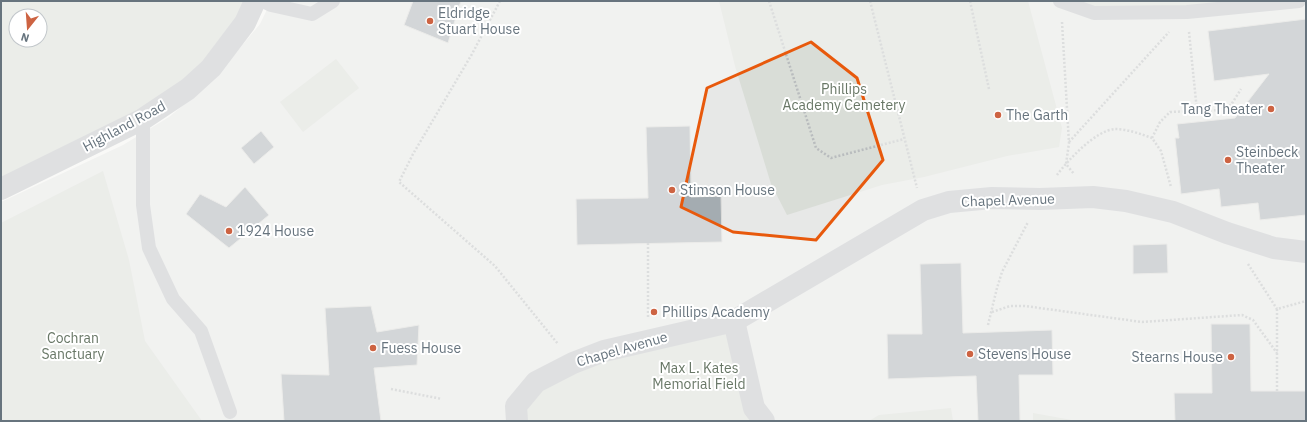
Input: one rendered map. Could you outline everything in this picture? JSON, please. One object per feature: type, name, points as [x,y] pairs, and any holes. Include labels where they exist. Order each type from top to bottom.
[{"type":"street","name":"Highland Road","points":[[1,189],[143,119],[188,89],[211,68],[245,23],[255,1]]},
{"type":"street","name":"Chapel Avenue","points":[[517,421],[516,406],[536,382],[573,363],[604,351],[734,321],[923,210],[948,202],[992,198],[1040,199],[1093,197],[1126,201],[1173,212],[1227,233],[1274,248],[1306,252]]},
{"type":"street","points":[[734,321],[754,408],[764,421]]},
{"type":"lane","points":[[263,1],[271,5],[312,14],[333,1]]},
{"type":"lane","points":[[1060,1],[1094,13],[1187,12],[1299,1]]},
{"type":"lane","points":[[143,119],[143,204],[149,248],[174,299],[201,331],[230,412]]},
{"type":"path","points":[[500,1],[472,54],[413,154],[399,182],[495,266],[573,363]]},
{"type":"path","points":[[768,1],[816,148],[831,158],[904,139]]},
{"type":"path","points":[[870,1],[923,210]]},
{"type":"path","points":[[970,1],[989,89]]},
{"type":"path","points":[[1060,1],[1069,143],[1066,164],[1093,197]]},
{"type":"path","points":[[1187,12],[1197,111]]},
{"type":"path","points":[[1069,143],[1187,12]]},
{"type":"path","points":[[988,325],[1002,272],[1040,199],[1066,164],[1081,149],[1098,135],[1114,129],[1152,138],[1160,122],[1170,112],[1220,110],[1231,105],[1241,89]]},
{"type":"path","points":[[1227,233],[1277,309],[1277,391]]},
{"type":"path","points":[[648,243],[648,341]]},
{"type":"path","points":[[1277,309],[1306,301]]},
{"type":"path","points":[[992,312],[1010,306],[1025,306],[1142,322],[1242,315],[1253,320],[1277,353]]},
{"type":"path","points":[[391,389],[442,399]]},
{"type":"highlighted area","points":[[811,42],[857,78],[883,160],[816,240],[733,232],[681,207],[707,88]]},
{"type":"shaded area","name":"Phillips Academy","points":[[271,1],[1306,1],[1306,421],[1,421],[1,202],[123,145],[169,117],[199,92],[224,67],[260,24]]},
{"type":"green space","points":[[1,1],[255,1],[211,68],[1,189]]},
{"type":"green space","name":"Phillips Academy Cemetery","points":[[719,1],[1028,1],[1062,128],[1059,147],[1007,156],[924,177],[882,185],[787,215],[771,184],[735,66]]},
{"type":"green space","points":[[1060,1],[1299,1],[1094,13]]},
{"type":"green space","points":[[336,59],[359,88],[303,132],[280,102]]},
{"type":"green space","name":"Cochran Sanctuary","points":[[103,171],[129,260],[145,341],[202,421],[1,421],[1,223]]},
{"type":"green space","name":"Max L. Kates Memorial Field","points":[[734,321],[764,421],[517,421],[536,382]]},
{"type":"green space","points":[[951,408],[953,421],[869,421],[879,415]]},
{"type":"green space","points":[[1033,413],[1077,421],[1033,421]]},
{"type":"building","name":"Eldridge Stuart House","points":[[413,1],[461,1],[448,43],[404,25]]},
{"type":"building","points":[[1306,19],[1306,215],[1260,220],[1258,203],[1221,207],[1219,189],[1181,194],[1175,138],[1179,138],[1177,124],[1235,118],[1269,74],[1214,81],[1208,31]]},
{"type":"building","name":"Stimson House","points":[[690,126],[691,197],[721,196],[722,242],[577,245],[576,199],[648,198],[646,127]]},
{"type":"building","points":[[261,131],[274,147],[254,164],[241,148]]},
{"type":"building","name":"1924 House","points":[[245,187],[269,215],[229,248],[186,214],[200,194],[226,207]]},
{"type":"building","points":[[1167,244],[1168,273],[1133,274],[1133,245]]},
{"type":"building","name":"Stevens House","points":[[961,263],[963,333],[1052,330],[1053,375],[1019,375],[1020,421],[978,421],[976,376],[888,379],[887,334],[922,334],[920,264]]},
{"type":"building","name":"Fuess House","points":[[371,306],[377,332],[419,325],[417,365],[374,368],[381,421],[284,421],[281,374],[329,375],[325,308]]},
{"type":"building","name":"Stearns House","points":[[1211,324],[1250,324],[1251,391],[1306,391],[1306,421],[1175,421],[1174,393],[1212,393]]},
{"type":"place","name":"Eldridge Stuart House","points":[[430,21]]},
{"type":"place","name":"Tang Theater","points":[[1271,109]]},
{"type":"place","name":"The Garth","points":[[998,115]]},
{"type":"place","name":"Steinbeck Theater","points":[[1228,160]]},
{"type":"place","name":"Stimson House","points":[[672,190]]},
{"type":"place","name":"1924 House","points":[[229,231]]},
{"type":"place","name":"Phillips Academy","points":[[654,312]]},
{"type":"place","name":"Fuess House","points":[[373,348]]},
{"type":"place","name":"Stevens House","points":[[970,354]]},
{"type":"place","name":"Stearns House","points":[[1231,357]]}]
